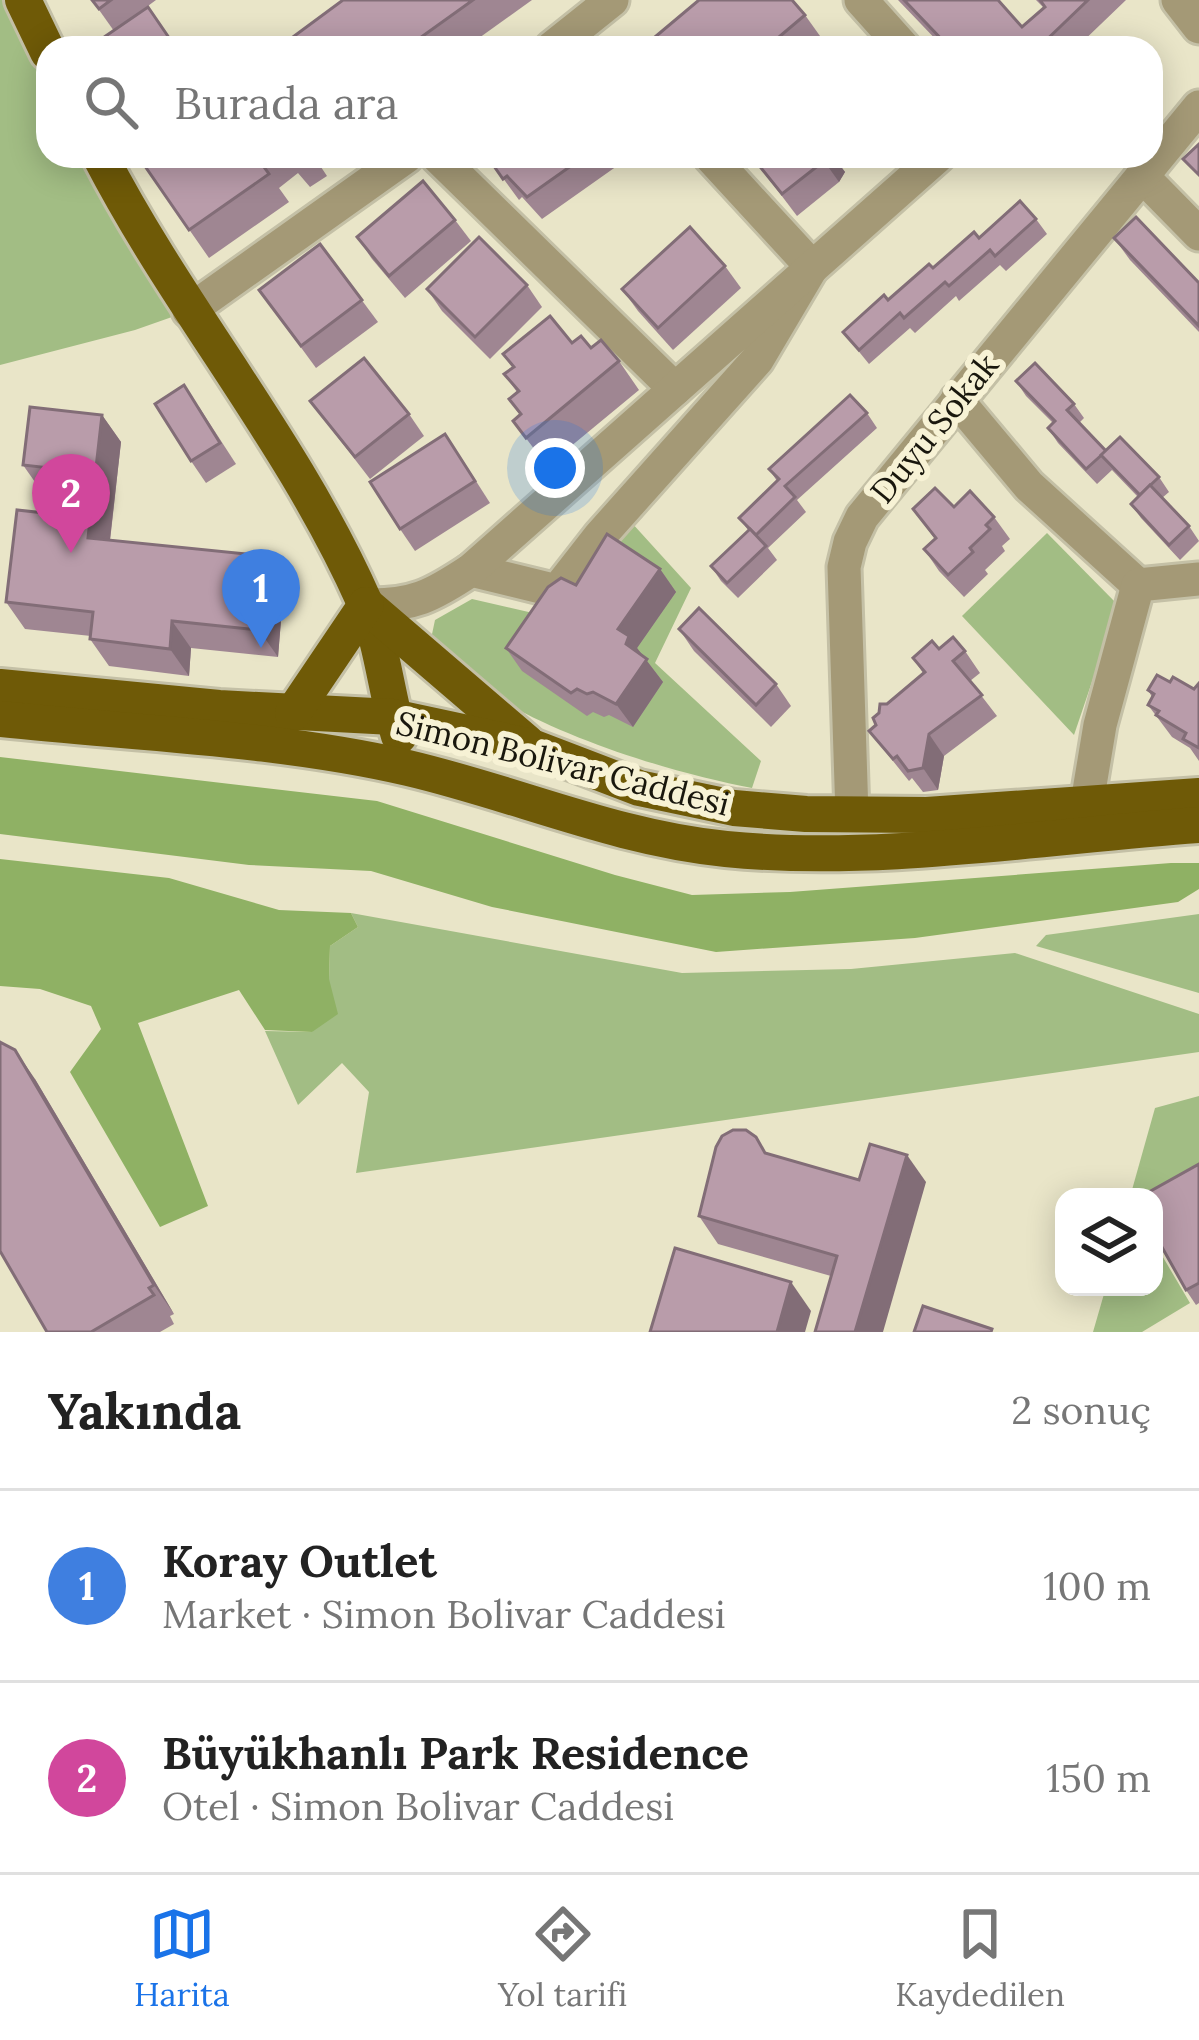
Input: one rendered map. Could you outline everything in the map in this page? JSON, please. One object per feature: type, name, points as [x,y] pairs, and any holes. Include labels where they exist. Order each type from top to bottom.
[{"type":"main road","points":[[23,0],[40,36]]},
{"type":"main road","points":[[107,168],[189,311],[326,525],[365,605],[408,768]]},
{"type":"main road","points":[[293,713],[365,605]]},
{"type":"main road","points":[[365,605],[532,747]]},
{"type":"main road","name":"Simon Bolivar Caddesi","points":[[0,687],[293,713],[393,717],[532,747],[597,775],[700,804],[927,815],[1199,796]]},
{"type":"main road","name":"Simon Bolivar Caddesi","points":[[0,719],[307,751],[408,768],[612,828],[730,849],[798,854],[1199,825]]},
{"type":"street","points":[[861,0],[893,36]]},
{"type":"street","points":[[1178,0],[1199,27]]},
{"type":"street","points":[[568,36],[600,11]]},
{"type":"street","name":"Duyu Sokak","points":[[1163,151],[1199,107]]},
{"type":"street","points":[[189,311],[390,168]]},
{"type":"street","points":[[449,168],[675,389]]},
{"type":"street","points":[[721,168],[812,267]]},
{"type":"street","points":[[365,605],[404,606],[436,593],[471,570],[924,168]]},
{"type":"street","name":"Duyu Sokak","points":[[852,814],[844,567],[850,542],[862,517],[1149,168]]},
{"type":"street","points":[[1142,176],[1199,234]]},
{"type":"street","points":[[471,570],[557,590],[757,360],[812,267]]},
{"type":"street","points":[[957,400],[1029,486],[1138,585],[1199,579]]},
{"type":"street","points":[[1087,802],[1100,725],[1138,585]]},
{"type":"green space","points":[[0,0],[23,0],[40,36],[36,36],[36,168],[107,168],[189,311],[0,365]]},
{"type":"green space","points":[[631,522],[691,588],[655,663],[761,761],[752,788],[640,759],[560,730],[490,693],[458,669],[431,639],[435,620],[472,599],[546,616]]},
{"type":"green space","points":[[1047,533],[1118,605],[1074,735],[962,616]]},
{"type":"green space","points":[[0,757],[377,801],[692,895],[1171,863],[1199,863],[1199,889],[1178,902],[915,938],[716,952],[492,907],[371,871],[249,865],[0,834]]},
{"type":"green space","points":[[0,859],[169,878],[279,910],[351,913],[358,927],[330,946],[329,979],[338,1014],[312,1032],[265,1030],[239,990],[138,1023],[208,1206],[160,1227],[70,1072],[101,1029],[91,1006],[40,989],[0,986]]},
{"type":"green space","points":[[351,913],[682,973],[851,969],[1015,953],[1199,1014],[1199,1052],[356,1173],[369,1092],[342,1063],[298,1105],[265,1031],[312,1032],[329,979],[330,946],[358,927]]},
{"type":"green space","points":[[1199,914],[1199,993],[1036,946],[1046,935]]},
{"type":"green space","points":[[1199,1096],[1199,1175],[1163,1193],[1163,1188],[1133,1188],[1155,1108]]},
{"type":"green space","points":[[1163,1257],[1190,1303],[1142,1332],[1093,1332],[1103,1296],[1163,1296]]},
{"type":"building","points":[[343,0],[473,0],[423,36],[294,36]]},
{"type":"building","points":[[699,0],[792,0],[805,15],[780,36],[656,36]]},
{"type":"building","points":[[904,0],[998,0],[1022,27],[1045,7],[1040,0],[1088,0],[1050,36],[938,36]]},
{"type":"building","points":[[148,7],[168,36],[106,36]]},
{"type":"building","points":[[1199,144],[1199,175],[1183,159]]},
{"type":"building","points":[[146,168],[265,168],[269,174],[189,230]]},
{"type":"building","points":[[495,168],[568,168],[527,197],[507,176],[503,179]]},
{"type":"building","points":[[761,168],[815,168],[782,194]]},
{"type":"building","points":[[423,181],[455,220],[389,276],[357,237]]},
{"type":"building","points":[[1020,201],[1036,219],[995,256],[990,250],[904,318],[900,313],[859,350],[843,332],[884,295],[888,300],[974,232],[979,238]]},
{"type":"building","points":[[1136,217],[1199,283],[1199,326],[1114,238]]},
{"type":"building","points":[[690,227],[725,266],[658,328],[622,289]]},
{"type":"building","points":[[479,237],[527,285],[475,337],[427,289]]},
{"type":"building","points":[[320,244],[362,300],[301,346],[259,290]]},
{"type":"building","points":[[550,316],[572,343],[581,336],[591,348],[601,340],[619,361],[526,438],[513,421],[521,414],[509,399],[519,391],[504,374],[514,367],[503,354]]},
{"type":"building","points":[[364,358],[409,414],[355,457],[310,401]]},
{"type":"building","points":[[1035,363],[1074,404],[1067,410],[1106,451],[1086,469],[1048,428],[1055,421],[1016,381]]},
{"type":"building","points":[[184,385],[220,443],[191,461],[155,404]]},
{"type":"building","points":[[850,395],[867,413],[785,486],[795,497],[756,535],[739,518],[779,479],[769,469]]},
{"type":"building","points":[[30,407],[102,415],[88,538],[265,556],[259,630],[172,621],[170,649],[90,639],[93,612],[6,602],[17,510],[45,513],[50,468],[23,465]]},
{"type":"building","points":[[445,434],[475,481],[400,529],[370,482]]},
{"type":"building","points":[[1120,437],[1159,477],[1140,495],[1101,455]]},
{"type":"building","points":[[1150,485],[1189,526],[1169,545],[1131,504]]},
{"type":"building","points":[[935,488],[954,507],[970,491],[994,517],[986,525],[990,529],[970,548],[973,552],[948,575],[924,549],[936,538],[913,509]]},
{"type":"building","points":[[750,529],[766,546],[727,583],[711,566]]},
{"type":"building","points":[[607,534],[660,569],[618,629],[629,636],[626,644],[647,659],[616,704],[593,692],[577,689],[571,693],[506,648],[548,587],[561,578],[576,585]]},
{"type":"building","points":[[699,608],[776,684],[756,705],[679,629]]},
{"type":"building","points":[[953,637],[965,651],[953,661],[982,695],[929,734],[923,768],[908,771],[869,731],[876,725],[873,718],[880,704],[887,704],[925,672],[913,658],[932,641],[939,649]]},
{"type":"building","points":[[1157,675],[1170,682],[1173,677],[1194,689],[1199,683],[1199,748],[1148,705],[1154,694],[1148,690]]},
{"type":"building","points":[[0,1042],[15,1050],[154,1285],[149,1288],[154,1295],[91,1332],[47,1332],[0,1251]]},
{"type":"building","points":[[733,1130],[746,1130],[756,1137],[765,1153],[859,1180],[870,1144],[907,1155],[855,1332],[815,1332],[837,1256],[699,1216],[716,1147]]},
{"type":"building","points":[[1199,1164],[1199,1283],[1186,1290],[1163,1249],[1163,1188],[1156,1188]]},
{"type":"building","points":[[675,1248],[791,1282],[777,1332],[650,1332]]},
{"type":"building","points":[[923,1306],[992,1329],[991,1332],[914,1332]]},
{"type":"place","name":"Büyükhanlı Park Residence","points":[[71,553]]},
{"type":"place","name":"Koray Outlet","points":[[261,648]]}]
